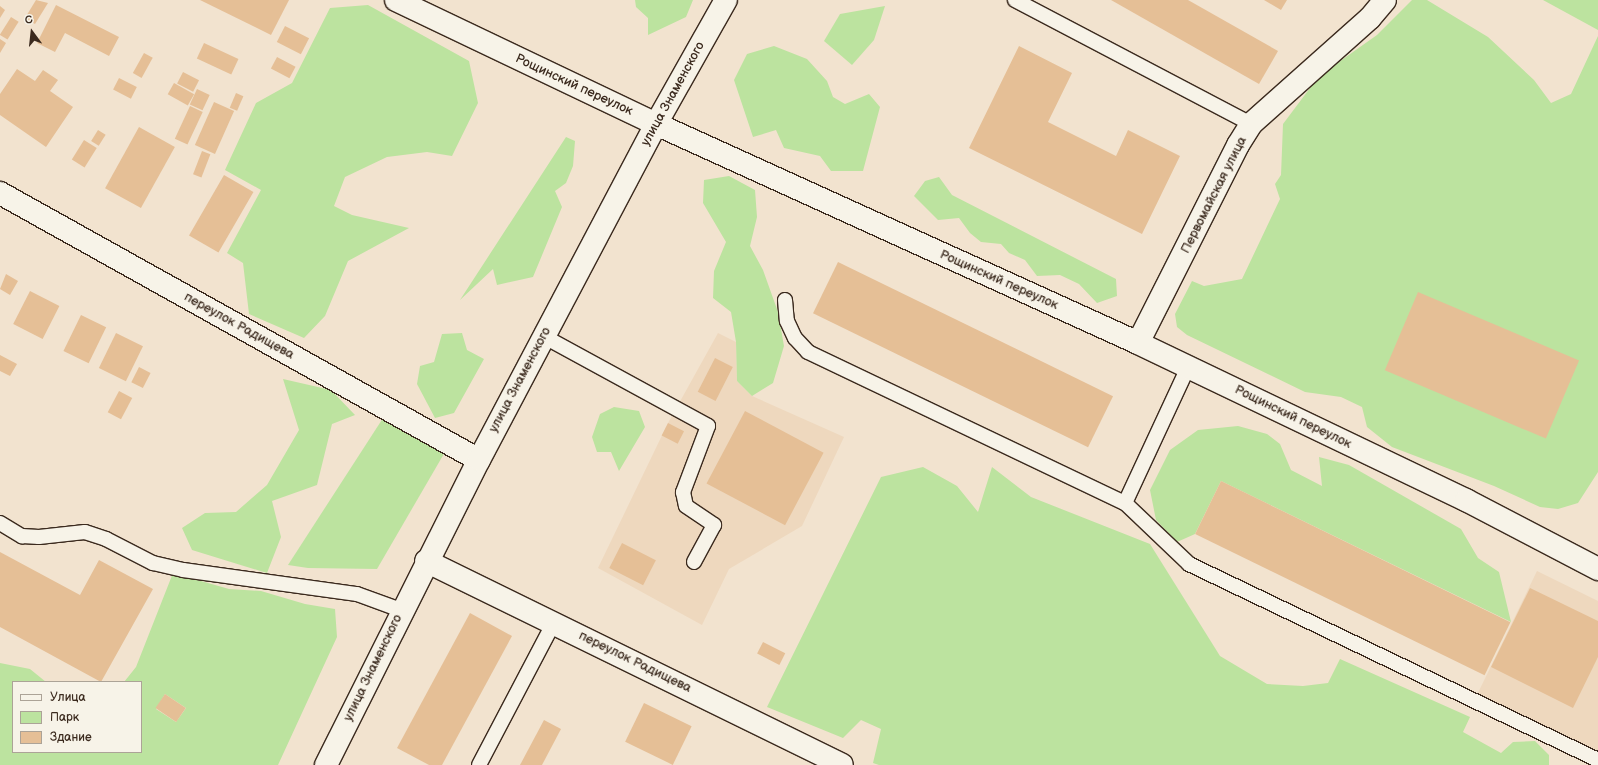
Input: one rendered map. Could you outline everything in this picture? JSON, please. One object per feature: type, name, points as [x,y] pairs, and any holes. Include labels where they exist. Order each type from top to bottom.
[{"type":"street","name":"улица Знаменского","points":[[326,765],[426,561],[543,336],[656,124],[726,0]]},
{"type":"street","name":"Первомайская улица","points":[[1138,343],[1238,144],[1251,124],[1370,18],[1385,0]]},
{"type":"street","name":"Рощинский переулок","points":[[402,1],[656,124],[1138,343],[1466,500],[1598,570]]},
{"type":"street","name":"переулок Радищева","points":[[0,193],[479,460]]},
{"type":"street","name":"переулок Радищева","points":[[426,561],[554,622],[842,765]]},
{"type":"lane","points":[[1015,0],[1251,124]]},
{"type":"lane","points":[[785,300],[787,321],[795,338],[808,352],[1125,503],[1189,564],[1598,760]]},
{"type":"lane","points":[[543,336],[708,426],[683,492],[686,506],[714,525],[694,562]]},
{"type":"lane","points":[[1125,503],[1188,367]]},
{"type":"lane","points":[[0,523],[22,536],[39,537],[85,532],[106,539],[153,563],[189,571],[357,594],[402,610]]},
{"type":"lane","points":[[479,765],[554,622]]},
{"type":"shaded area","points":[[718,333],[736,342],[737,381],[752,396],[844,437],[802,526],[729,569],[702,625],[598,568],[668,423]]},
{"type":"shaded area","points":[[1537,571],[1598,601],[1598,751],[1477,695]]},
{"type":"green space","points":[[635,0],[693,0],[686,17],[648,35],[648,18],[636,7]]},
{"type":"green space","points":[[1412,0],[1427,0],[1488,37],[1534,80],[1551,103],[1571,94],[1598,36],[1598,472],[1578,503],[1558,509],[1540,507],[1494,486],[1392,447],[1367,427],[1362,407],[1341,397],[1305,392],[1187,335],[1177,327],[1175,314],[1192,281],[1204,286],[1242,279],[1280,199],[1275,184],[1281,175],[1283,124],[1319,76],[1377,35]]},
{"type":"green space","points":[[1543,0],[1598,0],[1598,30]]},
{"type":"green space","points":[[368,5],[469,61],[478,103],[452,156],[427,152],[387,157],[345,177],[334,206],[352,215],[409,228],[348,261],[325,316],[304,338],[249,314],[243,263],[227,253],[261,190],[225,170],[256,103],[292,83],[330,8]]},
{"type":"green space","points":[[885,6],[874,40],[852,65],[824,41],[840,14]]},
{"type":"green space","points":[[774,46],[807,59],[827,81],[833,97],[845,104],[869,94],[880,107],[863,171],[831,171],[820,156],[784,148],[776,130],[753,137],[734,80],[747,54]]},
{"type":"green space","points":[[566,137],[575,141],[573,166],[566,183],[555,191],[562,207],[533,277],[497,285],[493,269],[460,300]]},
{"type":"green space","points":[[729,176],[755,190],[757,217],[750,246],[763,270],[778,312],[784,346],[773,383],[752,396],[737,381],[736,342],[731,312],[713,298],[714,271],[726,242],[703,203],[704,180]]},
{"type":"green space","points":[[939,177],[952,195],[1116,279],[1117,296],[1097,303],[1079,284],[1060,275],[1037,276],[1025,260],[1009,253],[1001,244],[981,242],[970,233],[959,218],[938,220],[914,196],[925,181]]},
{"type":"green space","points":[[462,333],[467,350],[484,359],[454,413],[435,418],[417,384],[420,366],[434,362],[442,334]]},
{"type":"green space","points":[[283,379],[331,390],[355,415],[332,424],[317,485],[272,501],[281,537],[267,573],[192,550],[182,528],[205,513],[236,512],[267,485],[299,430]]},
{"type":"green space","points":[[614,407],[639,411],[645,427],[619,471],[611,452],[597,452],[592,437],[600,414]]},
{"type":"green space","points":[[385,415],[445,452],[377,569],[308,568],[288,565]]},
{"type":"green space","points":[[1238,426],[1267,434],[1280,444],[1291,470],[1322,486],[1319,457],[1349,465],[1461,529],[1478,558],[1499,572],[1511,622],[1221,481],[1195,534],[1177,542],[1156,520],[1150,490],[1170,450],[1198,430]]},
{"type":"green space","points":[[923,467],[957,486],[978,512],[992,467],[1031,497],[1150,544],[1220,656],[1267,684],[1303,686],[1328,683],[1340,659],[1470,717],[1463,732],[1501,753],[1513,742],[1535,741],[1549,755],[1549,765],[879,765],[873,763],[881,729],[861,720],[843,738],[767,707],[881,477]]},
{"type":"green space","points":[[173,573],[229,589],[261,591],[305,604],[335,609],[337,637],[278,765],[0,765],[0,663],[30,669],[45,681],[12,681],[12,753],[142,753],[142,681],[125,681],[136,667]],"holes":[[[165,694],[186,708],[176,722],[156,709]]]},
{"type":"building","points":[[36,0],[48,3],[35,24],[25,18]]},
{"type":"building","points":[[200,0],[289,0],[271,35]]},
{"type":"building","points":[[1111,0],[1188,0],[1278,51],[1259,84]]},
{"type":"building","points":[[1264,0],[1287,0],[1281,10]]},
{"type":"building","points":[[56,5],[119,37],[109,56],[65,33],[55,52],[37,43]]},
{"type":"building","points":[[0,6],[5,10],[0,18]]},
{"type":"building","points":[[11,17],[19,22],[8,40],[0,35]]},
{"type":"building","points":[[285,26],[309,38],[301,54],[277,42]]},
{"type":"building","points":[[0,39],[6,43],[0,53]]},
{"type":"building","points":[[204,43],[238,59],[231,74],[197,58]]},
{"type":"building","points":[[1019,46],[1072,73],[1048,122],[1116,156],[1128,130],[1180,156],[1142,234],[969,148]]},
{"type":"building","points":[[144,53],[153,58],[142,78],[133,73]]},
{"type":"building","points":[[277,57],[296,67],[289,78],[271,68]]},
{"type":"building","points":[[17,69],[35,81],[43,70],[58,80],[50,91],[73,107],[46,147],[0,115],[0,94]]},
{"type":"building","points":[[183,72],[199,80],[193,92],[177,84]]},
{"type":"building","points":[[119,78],[137,87],[131,99],[113,90]]},
{"type":"building","points":[[174,83],[194,94],[188,106],[168,94]]},
{"type":"building","points":[[197,89],[210,95],[203,110],[190,104]]},
{"type":"building","points":[[236,93],[243,96],[237,111],[230,108]]},
{"type":"building","points":[[214,102],[234,111],[215,154],[195,145]]},
{"type":"building","points":[[190,106],[203,112],[187,145],[175,139]]},
{"type":"building","points":[[139,127],[175,147],[141,208],[105,188]]},
{"type":"building","points":[[98,130],[106,135],[99,146],[91,141]]},
{"type":"building","points":[[84,140],[97,148],[85,167],[72,160]]},
{"type":"building","points":[[202,151],[210,154],[201,178],[193,174]]},
{"type":"building","points":[[224,175],[253,192],[218,253],[189,236]]},
{"type":"building","points":[[838,262],[1113,396],[1088,447],[813,313]]},
{"type":"building","points":[[6,274],[18,281],[10,295],[0,289]]},
{"type":"building","points":[[30,291],[59,306],[43,339],[13,324]]},
{"type":"building","points":[[1418,292],[1579,360],[1546,439],[1385,370]]},
{"type":"building","points":[[81,315],[106,327],[89,363],[63,351]]},
{"type":"building","points":[[116,333],[143,346],[126,381],[99,368]]},
{"type":"building","points":[[0,355],[17,364],[10,376],[0,371]]},
{"type":"building","points":[[715,358],[733,367],[716,401],[698,392]]},
{"type":"building","points":[[139,367],[151,373],[143,388],[131,382]]},
{"type":"building","points":[[119,391],[132,398],[121,419],[108,412]]},
{"type":"building","points":[[745,411],[824,453],[785,525],[707,483]]},
{"type":"building","points":[[668,423],[684,431],[678,444],[662,435]]},
{"type":"building","points":[[1221,481],[1510,622],[1485,675],[1195,534]]},
{"type":"building","points":[[622,543],[656,560],[643,585],[609,568]]},
{"type":"building","points":[[0,552],[80,595],[99,560],[153,589],[102,681],[0,627]]},
{"type":"building","points":[[1530,588],[1598,621],[1598,657],[1573,708],[1491,667]]},
{"type":"building","points":[[470,613],[512,636],[442,765],[429,765],[397,748]]},
{"type":"building","points":[[763,642],[785,653],[779,665],[757,654]]},
{"type":"building","points":[[165,694],[186,708],[176,722],[155,708]]},
{"type":"building","points":[[644,703],[692,726],[673,765],[625,742]]},
{"type":"building","points":[[544,720],[561,729],[542,765],[520,765]]}]
